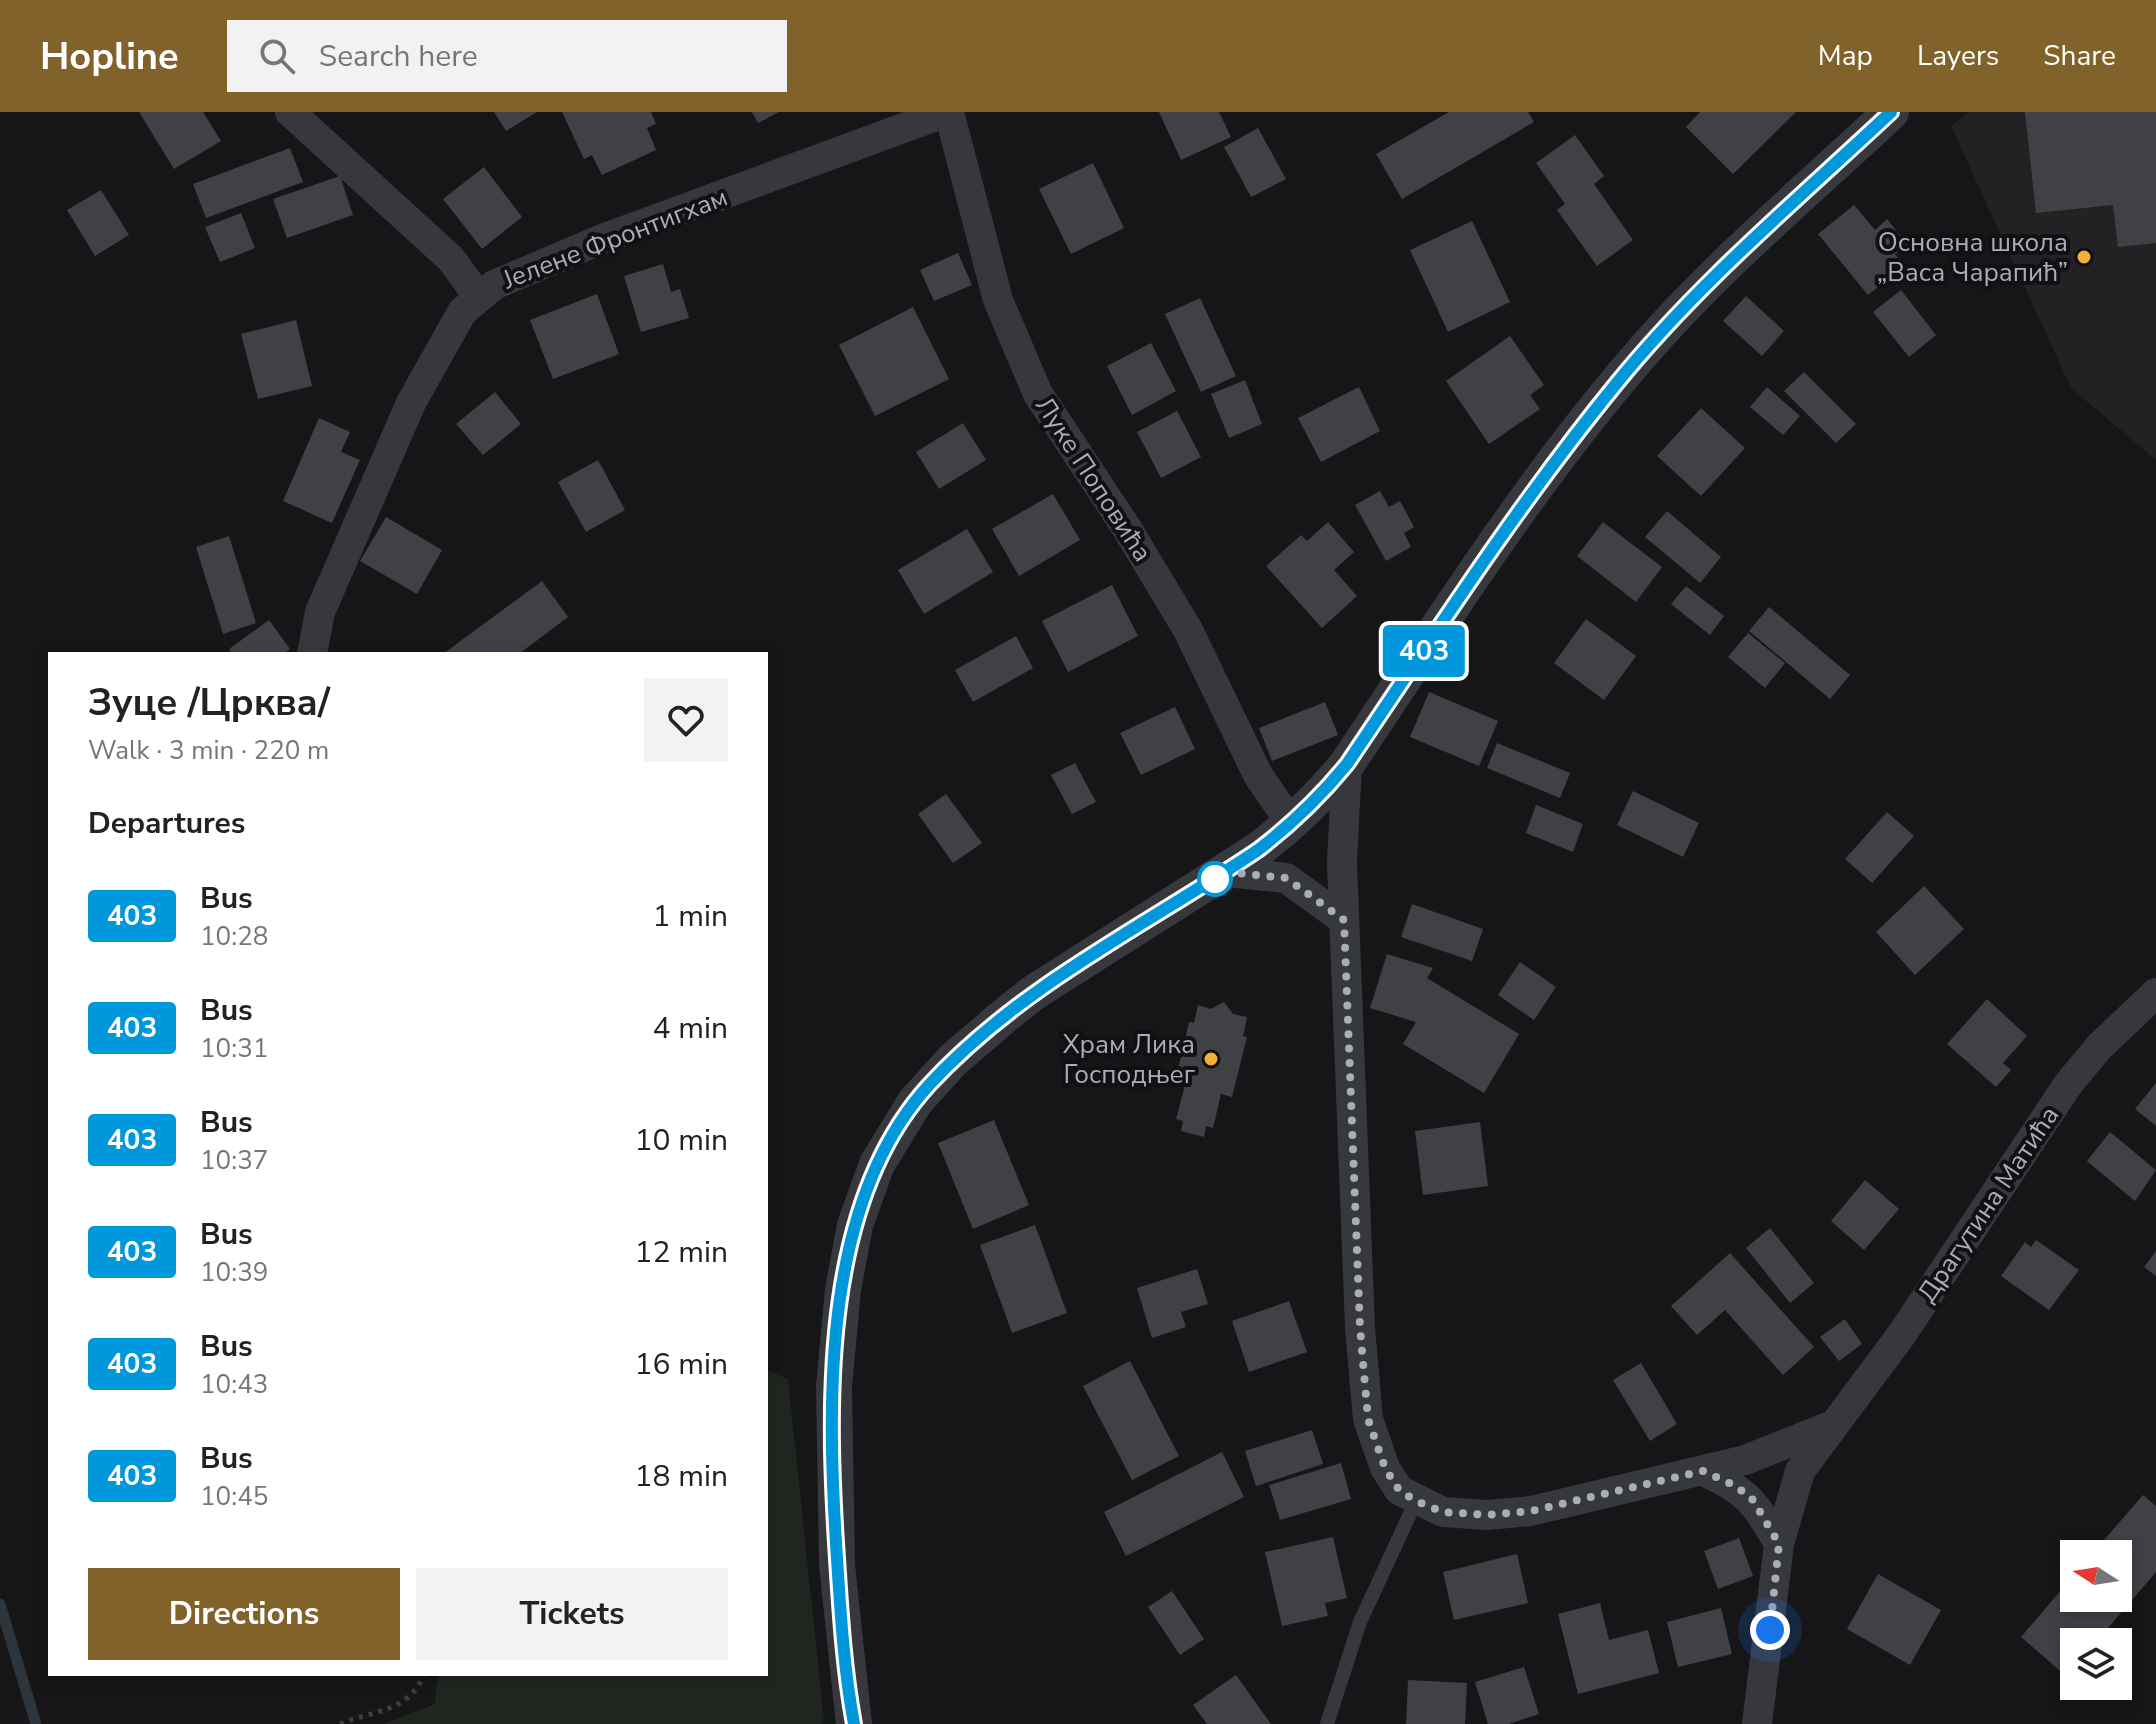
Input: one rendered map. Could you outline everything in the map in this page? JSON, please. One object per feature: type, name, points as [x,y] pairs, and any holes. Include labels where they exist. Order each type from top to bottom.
[{"type":"street","points":[[290,112],[431,239],[464,272],[478,296]]},
{"type":"street","name":"Јелене Фронтигхам","points":[[312,652],[320,612],[392,443],[447,334],[478,296],[494,285],[602,239],[948,112]]},
{"type":"street","name":"Луке Поповића","points":[[948,112],[998,300],[1038,394],[1188,630],[1258,775],[1292,825]]},
{"type":"street","points":[[854,1724],[837,1565],[834,1386],[843,1290],[855,1225],[877,1164],[900,1122],[929,1086],[1033,993],[1226,872],[1292,825],[1347,764],[1528,497],[1617,383],[1690,301],[1891,112]]},
{"type":"street","points":[[1347,764],[1342,862],[1360,1328],[1368,1419],[1385,1468],[1399,1490],[1443,1512],[1487,1515],[1531,1511],[1703,1471],[1782,1447],[1833,1425]]},
{"type":"street","points":[[1226,872],[1286,878],[1344,920]]},
{"type":"street","name":"Драгутина Матића","points":[[1757,1724],[1779,1544],[1800,1471],[1902,1334],[2069,1083],[2099,1047],[2156,993]]},
{"type":"street","points":[[1703,1471],[1736,1486],[1753,1500],[1779,1544]]},
{"type":"lane","points":[[1327,1724],[1360,1622],[1416,1501]]},
{"type":"path","points":[[340,1724],[401,1704],[417,1690],[423,1676]]},
{"type":"shaded area","name":"Основна школа „Васа Чарапић”","points":[[1969,112],[2156,112],[2156,460],[2071,388],[1951,126]]},
{"type":"shaded area","points":[[768,1371],[788,1379],[824,1720],[820,1724],[384,1724],[435,1704],[438,1676],[768,1676]]},
{"type":"building","points":[[139,112],[203,112],[221,141],[174,169]]},
{"type":"building","points":[[494,112],[537,112],[506,131]]},
{"type":"building","points":[[562,112],[651,112],[656,124],[647,128],[656,150],[602,175],[592,155],[584,159]]},
{"type":"building","points":[[752,112],[779,112],[758,123]]},
{"type":"building","points":[[1159,112],[1219,112],[1231,137],[1181,160]]},
{"type":"building","points":[[1449,112],[1528,112],[1534,122],[1402,199],[1376,154]]},
{"type":"building","points":[[1700,112],[1796,112],[1733,174],[1686,127]]},
{"type":"building","points":[[2025,112],[2156,112],[2156,243],[2118,247],[2113,205],[2036,213]]},
{"type":"building","points":[[1258,128],[1286,179],[1251,197],[1224,147]]},
{"type":"building","points":[[1575,135],[1604,176],[1594,184],[1633,240],[1597,266],[1557,210],[1565,204],[1536,163]]},
{"type":"building","points":[[290,148],[303,182],[206,218],[193,184]]},
{"type":"building","points":[[1093,163],[1124,228],[1071,254],[1039,189]]},
{"type":"building","points":[[484,167],[522,217],[482,249],[443,199]]},
{"type":"building","points":[[340,176],[353,215],[287,238],[273,199]]},
{"type":"building","points":[[101,190],[129,235],[95,256],[67,210]]},
{"type":"building","points":[[1854,205],[1875,230],[1887,219],[1907,244],[1895,254],[1904,266],[1868,295],[1818,234]]},
{"type":"building","points":[[241,213],[255,248],[220,262],[205,227]]},
{"type":"building","points":[[1472,221],[1510,302],[1448,332],[1410,250]]},
{"type":"building","points":[[958,253],[972,285],[934,301],[920,270]]},
{"type":"building","points":[[663,264],[671,292],[680,289],[689,318],[641,332],[624,276]]},
{"type":"building","points":[[1901,290],[1936,335],[1909,357],[1873,312]]},
{"type":"building","points":[[597,294],[619,354],[553,379],[530,320]]},
{"type":"building","points":[[1746,296],[1784,331],[1762,356],[1723,321]]},
{"type":"building","points":[[1200,298],[1236,376],[1201,392],[1165,314]]},
{"type":"building","points":[[913,307],[949,379],[875,416],[839,345]]},
{"type":"building","points":[[296,320],[312,386],[258,399],[241,334]]},
{"type":"building","points":[[1510,336],[1544,385],[1530,395],[1540,409],[1489,444],[1446,381]]},
{"type":"building","points":[[1151,343],[1176,391],[1132,415],[1107,366]]},
{"type":"building","points":[[1804,372],[1856,424],[1836,443],[1784,391]]},
{"type":"building","points":[[1245,380],[1262,424],[1229,438],[1211,394]]},
{"type":"building","points":[[1359,387],[1380,431],[1321,462],[1298,418]]},
{"type":"building","points":[[1767,387],[1800,416],[1783,435],[1750,407]]},
{"type":"building","points":[[495,392],[521,424],[483,455],[456,424]]},
{"type":"building","points":[[1701,408],[1745,448],[1701,496],[1657,456]]},
{"type":"building","points":[[1177,411],[1201,457],[1161,478],[1137,432]]},
{"type":"building","points":[[319,418],[350,432],[341,452],[360,460],[332,523],[283,501]]},
{"type":"building","points":[[963,423],[986,460],[939,489],[916,452]]},
{"type":"building","points":[[598,460],[625,510],[586,532],[558,482]]},
{"type":"building","points":[[1380,491],[1389,507],[1400,501],[1414,527],[1404,533],[1411,547],[1386,561],[1355,505]]},
{"type":"building","points":[[1053,494],[1080,540],[1019,576],[992,529]]},
{"type":"building","points":[[1667,511],[1721,557],[1700,583],[1645,537]]},
{"type":"building","points":[[386,517],[442,550],[417,594],[360,561]]},
{"type":"building","points":[[1328,522],[1354,552],[1334,570],[1357,596],[1322,628],[1266,566],[1301,535],[1307,541]]},
{"type":"building","points":[[1603,522],[1662,567],[1636,602],[1577,556]]},
{"type":"building","points":[[967,529],[993,572],[924,614],[898,570]]},
{"type":"building","points":[[229,536],[256,623],[223,634],[196,547]]},
{"type":"building","points":[[542,581],[568,617],[522,652],[446,652]]},
{"type":"building","points":[[1112,585],[1138,636],[1068,672],[1042,621]]},
{"type":"building","points":[[1686,586],[1724,616],[1710,635],[1671,604]]},
{"type":"building","points":[[1769,607],[1850,675],[1830,699],[1749,631]]},
{"type":"building","points":[[1586,619],[1636,656],[1604,700],[1554,663]]},
{"type":"building","points":[[269,620],[290,649],[286,652],[231,652],[229,649]]},
{"type":"building","points":[[1748,633],[1785,663],[1765,688],[1728,657]]},
{"type":"building","points":[[1016,636],[1033,668],[973,702],[955,670]]},
{"type":"building","points":[[1429,692],[1498,721],[1479,766],[1410,737]]},
{"type":"building","points":[[1325,702],[1338,735],[1272,761],[1259,728]]},
{"type":"building","points":[[1175,707],[1195,749],[1141,775],[1120,733]]},
{"type":"building","points":[[1497,743],[1570,773],[1560,798],[1487,768]]},
{"type":"building","points":[[1075,763],[1096,802],[1072,814],[1051,775]]},
{"type":"building","points":[[1633,791],[1699,823],[1683,857],[1617,825]]},
{"type":"building","points":[[946,794],[982,843],[953,863],[918,814]]},
{"type":"building","points":[[1536,805],[1583,824],[1573,852],[1526,833]]},
{"type":"building","points":[[1887,812],[1914,836],[1872,883],[1845,859]]},
{"type":"building","points":[[1924,886],[1964,929],[1915,975],[1876,932]]},
{"type":"building","points":[[1412,904],[1483,929],[1472,961],[1401,937]]},
{"type":"building","points":[[1387,954],[1433,968],[1427,978],[1519,1034],[1484,1093],[1403,1044],[1416,1022],[1370,1008]]},
{"type":"building","points":[[1520,962],[1556,987],[1534,1020],[1498,995]]},
{"type":"building","points":[[1987,999],[2027,1036],[2003,1063],[2011,1070],[1996,1087],[1947,1044]]},
{"type":"building","name":"Храм Лика Господњег","points":[[1224,1002],[1233,1014],[1247,1017],[1243,1036],[1247,1037],[1232,1097],[1221,1094],[1213,1128],[1206,1126],[1204,1137],[1181,1131],[1183,1121],[1176,1119],[1185,1085],[1175,1082],[1189,1022],[1194,1023],[1198,1005],[1211,1009]]},
{"type":"building","points":[[2156,1083],[2156,1126],[2135,1109]]},
{"type":"building","points":[[994,1120],[1029,1205],[973,1229],[938,1143]]},
{"type":"building","points":[[1480,1122],[1488,1186],[1423,1195],[1415,1131]]},
{"type":"building","points":[[2110,1132],[2156,1170],[2135,1201],[2087,1161]]},
{"type":"building","points":[[1865,1180],[1899,1209],[1864,1250],[1831,1221]]},
{"type":"building","points":[[1035,1225],[1067,1313],[1012,1333],[980,1245]]},
{"type":"building","points":[[1770,1228],[1814,1283],[1790,1303],[1746,1248]]},
{"type":"building","points":[[2036,1240],[2079,1270],[2049,1310],[2001,1276],[2025,1242],[2031,1247]]},
{"type":"building","points":[[2156,1251],[2156,1276],[2144,1267]]},
{"type":"building","points":[[1730,1253],[1814,1347],[1783,1375],[1725,1310],[1697,1335],[1671,1306]]},
{"type":"building","points":[[1197,1269],[1208,1304],[1181,1312],[1186,1327],[1152,1338],[1137,1288]]},
{"type":"building","points":[[1289,1301],[1307,1352],[1249,1372],[1232,1321]]},
{"type":"building","points":[[1845,1319],[1862,1344],[1839,1361],[1820,1337]]},
{"type":"building","points":[[1130,1361],[1179,1456],[1132,1480],[1083,1386]]},
{"type":"building","points":[[1641,1363],[1677,1424],[1650,1441],[1613,1380]]},
{"type":"building","points":[[1312,1430],[1323,1464],[1256,1486],[1245,1451]]},
{"type":"building","points":[[1222,1452],[1244,1497],[1126,1556],[1104,1512]]},
{"type":"building","points":[[1341,1463],[1351,1499],[1280,1520],[1269,1485]]},
{"type":"building","points":[[2143,1495],[2156,1506],[2156,1572],[2132,1600],[2132,1540],[2104,1540]]},
{"type":"building","points":[[1333,1537],[1347,1598],[1325,1603],[1328,1616],[1282,1626],[1265,1552]]},
{"type":"building","points":[[1739,1538],[1753,1576],[1718,1589],[1704,1551]]},
{"type":"building","points":[[1517,1554],[1528,1603],[1454,1620],[1443,1572]]},
{"type":"building","points":[[1878,1574],[1941,1610],[1910,1665],[1847,1629]]},
{"type":"building","points":[[1172,1591],[1204,1639],[1180,1655],[1148,1607]]},
{"type":"building","points":[[2060,1591],[2060,1612],[2122,1612],[2108,1628],[2060,1628],[2060,1671],[2021,1637]]},
{"type":"building","points":[[1600,1603],[1609,1640],[1648,1630],[1659,1673],[1578,1694],[1558,1614]]},
{"type":"building","points":[[1721,1608],[1732,1654],[1678,1667],[1667,1622]]},
{"type":"building","points":[[1524,1667],[1539,1714],[1509,1724],[1488,1724],[1475,1682]]},
{"type":"building","points":[[1236,1675],[1271,1724],[1207,1724],[1193,1705]]},
{"type":"building","points":[[1408,1680],[1467,1683],[1465,1724],[1406,1724]]},
{"type":"waterway","points":[[0,1604],[36,1724]]},
{"type":"bus line","name":"403","points":[[854,1724],[841,1628],[834,1500],[832,1421],[836,1352],[855,1225],[877,1164],[900,1122],[953,1060],[1033,993],[1226,872],[1292,825],[1347,764],[1528,497],[1617,383],[1690,301],[1891,112]]},
{"type":"place","name":"Основна школа „Васа Чарапић”","points":[[2084,257]]},
{"type":"place","name":"Храм Лика Господњег","points":[[1211,1059]]},
{"type":"route","points":[[1215,879],[1226,872],[1286,878],[1300,885],[1344,920],[1360,1328],[1368,1419],[1385,1468],[1399,1490],[1443,1512],[1487,1515],[1531,1511],[1703,1471],[1736,1486],[1753,1500],[1779,1544],[1770,1630]]}]
